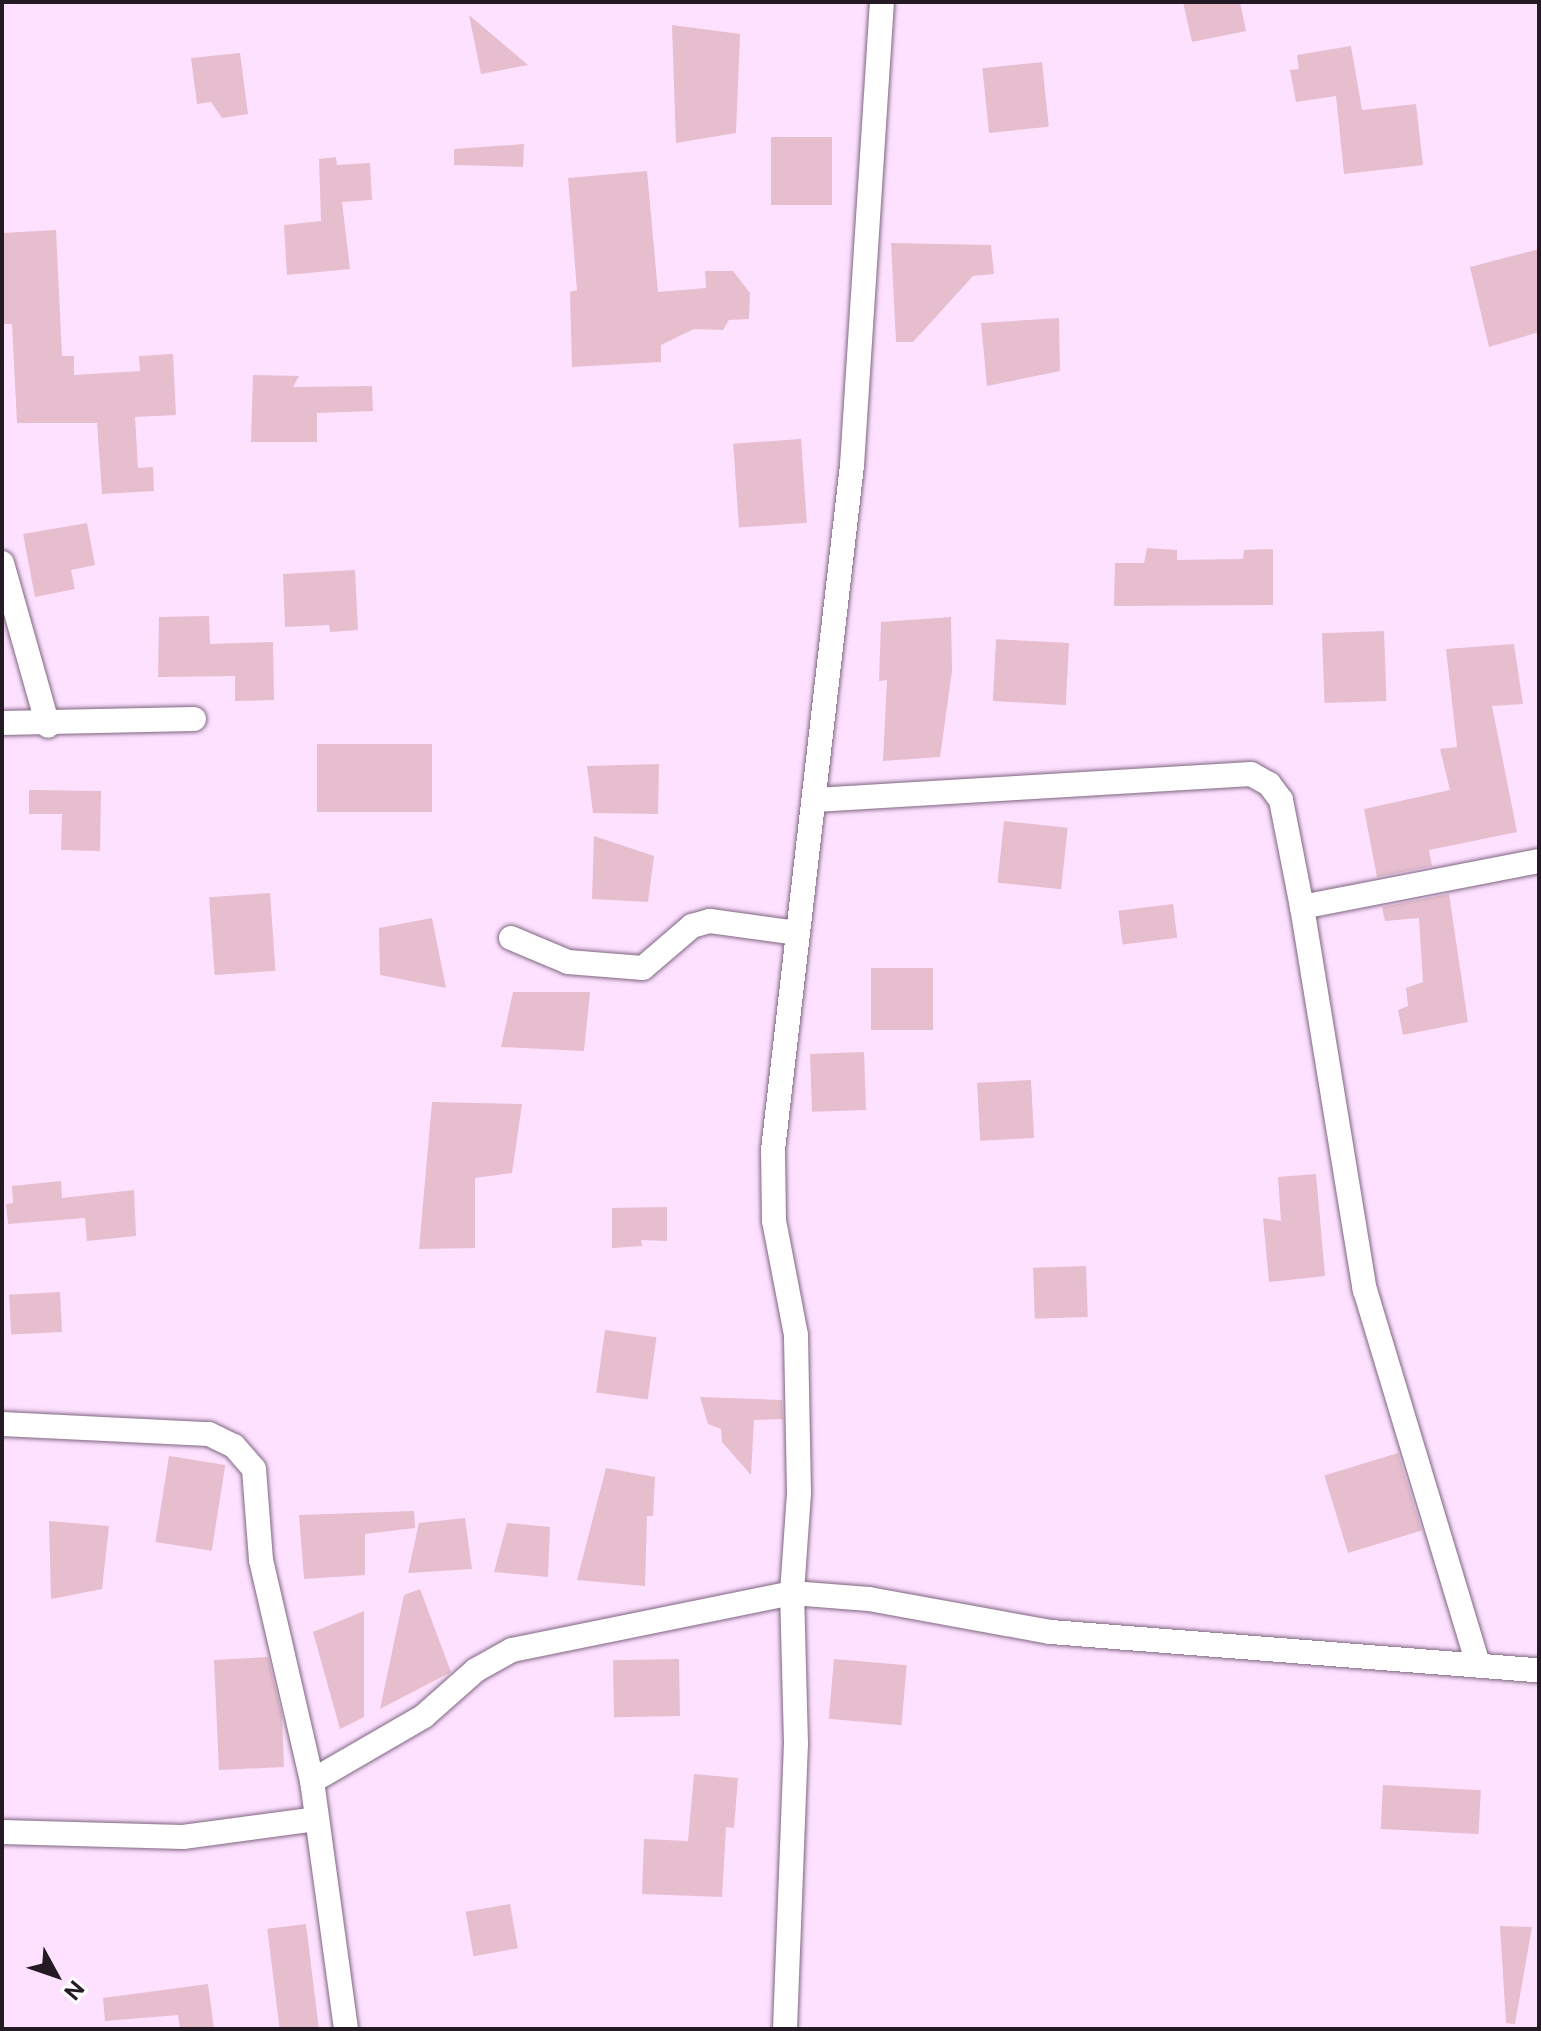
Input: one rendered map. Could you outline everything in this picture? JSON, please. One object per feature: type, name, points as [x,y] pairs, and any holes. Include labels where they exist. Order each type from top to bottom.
[{"type":"street","points":[[785,2029],[796,1744],[792,1593],[799,1493],[796,1335],[774,1221],[773,1150],[852,465],[882,2]]},
{"type":"street","points":[[2,563],[48,726]]},
{"type":"street","points":[[2,723],[48,726],[194,719]]},
{"type":"street","points":[[815,800],[1251,774],[1269,784],[1281,800],[1302,907],[1365,1290],[1478,1665]]},
{"type":"street","points":[[1302,907],[1539,861]]},
{"type":"street","points":[[511,938],[568,962],[643,968],[692,926],[710,921],[798,933]]},
{"type":"street","points":[[2,1424],[209,1434],[234,1446],[254,1469],[261,1560],[312,1781],[346,2029]]},
{"type":"street","points":[[312,1781],[424,1716],[476,1670],[512,1650],[792,1593],[869,1599],[1051,1632],[1539,1670]]},
{"type":"street","points":[[2,1832],[183,1837],[316,1819]]},
{"type":"building","points":[[1183,2],[1240,2],[1246,31],[1192,42]]},
{"type":"building","points":[[469,15],[528,65],[481,74]]},
{"type":"building","points":[[672,25],[740,34],[736,133],[676,143]]},
{"type":"building","points":[[1351,46],[1362,110],[1416,104],[1423,165],[1344,174],[1336,96],[1296,102],[1290,70],[1299,69],[1297,55]]},
{"type":"building","points":[[240,53],[248,114],[222,118],[211,102],[197,104],[191,58]]},
{"type":"building","points":[[1042,62],[1049,127],[989,133],[982,68]]},
{"type":"building","points":[[771,137],[832,137],[832,205],[771,205]]},
{"type":"building","points":[[524,144],[523,167],[454,165],[454,149]]},
{"type":"building","points":[[336,157],[337,165],[370,163],[372,200],[342,202],[350,269],[287,275],[284,225],[321,221],[319,159]]},
{"type":"building","points":[[647,171],[658,292],[706,288],[705,271],[733,271],[750,293],[749,319],[729,320],[723,330],[694,329],[661,345],[661,362],[572,367],[570,292],[577,290],[568,178]]},
{"type":"building","points":[[56,230],[62,356],[74,356],[74,375],[140,371],[139,356],[173,354],[176,415],[135,417],[138,468],[153,467],[154,491],[102,494],[97,423],[17,423],[12,324],[2,324],[2,233]]},
{"type":"building","points":[[891,243],[991,245],[994,274],[973,276],[913,342],[896,342]]},
{"type":"building","points":[[1539,249],[1539,332],[1489,347],[1470,267]]},
{"type":"building","points":[[1059,318],[1060,371],[987,386],[981,323]]},
{"type":"building","points":[[253,375],[299,376],[293,387],[372,386],[373,411],[317,413],[317,442],[251,442]]},
{"type":"building","points":[[801,439],[807,523],[739,528],[733,444]]},
{"type":"building","points":[[87,523],[95,565],[71,570],[75,589],[35,597],[23,534]]},
{"type":"building","points":[[1147,548],[1177,550],[1177,560],[1243,559],[1244,550],[1273,549],[1273,605],[1114,606],[1115,563],[1144,563]]},
{"type":"building","points":[[355,570],[358,630],[330,632],[329,625],[285,627],[283,574]]},
{"type":"building","points":[[209,616],[210,644],[273,642],[274,700],[235,701],[235,676],[158,677],[159,617]]},
{"type":"building","points":[[951,617],[952,671],[940,757],[883,761],[887,680],[879,681],[881,622]]},
{"type":"building","points":[[1384,631],[1386,701],[1324,703],[1322,633]]},
{"type":"building","points":[[996,639],[1069,643],[1066,705],[993,701]]},
{"type":"building","points":[[1514,644],[1523,704],[1492,706],[1517,832],[1429,850],[1432,866],[1377,877],[1364,809],[1450,790],[1440,749],[1457,747],[1446,649]]},
{"type":"building","points":[[317,744],[432,744],[432,812],[317,812]]},
{"type":"building","points":[[659,764],[658,814],[593,813],[587,766]]},
{"type":"building","points":[[29,790],[101,791],[100,851],[61,850],[62,814],[29,814]]},
{"type":"building","points":[[1004,821],[1068,828],[1061,889],[998,883]]},
{"type":"building","points":[[594,836],[654,856],[648,902],[592,899]]},
{"type":"building","points":[[270,893],[275,971],[215,975],[209,897]]},
{"type":"building","points":[[1449,894],[1468,1022],[1403,1035],[1398,1010],[1408,1006],[1406,988],[1423,982],[1419,918],[1385,921],[1382,907]]},
{"type":"building","points":[[1173,904],[1177,938],[1123,944],[1118,911]]},
{"type":"building","points":[[432,918],[446,988],[380,975],[379,928]]},
{"type":"building","points":[[871,968],[933,968],[933,1030],[871,1030]]},
{"type":"building","points":[[513,992],[590,992],[584,1051],[501,1047]]},
{"type":"building","points":[[864,1052],[866,1110],[812,1112],[810,1054]]},
{"type":"building","points":[[1031,1080],[1034,1138],[980,1141],[977,1083]]},
{"type":"building","points":[[432,1102],[522,1104],[512,1173],[475,1178],[475,1248],[419,1249]]},
{"type":"building","points":[[1316,1174],[1325,1276],[1269,1282],[1263,1218],[1281,1221],[1278,1177]]},
{"type":"building","points":[[61,1181],[62,1198],[134,1190],[136,1236],[87,1241],[85,1218],[8,1224],[6,1204],[13,1203],[12,1186]]},
{"type":"building","points":[[667,1207],[667,1241],[641,1240],[642,1246],[612,1248],[612,1208]]},
{"type":"building","points":[[1086,1266],[1088,1317],[1035,1319],[1033,1268]]},
{"type":"building","points":[[60,1292],[62,1332],[11,1335],[9,1295]]},
{"type":"building","points":[[605,1330],[656,1337],[648,1400],[596,1392]]},
{"type":"building","points":[[700,1397],[782,1400],[783,1419],[754,1420],[751,1475],[722,1442],[721,1429],[708,1424]]},
{"type":"building","points":[[1398,1453],[1422,1530],[1348,1553],[1324,1476]]},
{"type":"building","points":[[169,1456],[225,1465],[212,1551],[155,1542]]},
{"type":"building","points":[[606,1468],[655,1477],[653,1516],[647,1516],[645,1586],[577,1580]]},
{"type":"building","points":[[414,1511],[415,1528],[365,1534],[365,1575],[304,1579],[299,1515]]},
{"type":"building","points":[[465,1518],[472,1569],[408,1573],[419,1523]]},
{"type":"building","points":[[49,1521],[109,1526],[102,1589],[51,1599]]},
{"type":"building","points":[[507,1523],[550,1527],[548,1577],[494,1572]]},
{"type":"building","points":[[420,1589],[451,1672],[380,1709],[404,1595]]},
{"type":"building","points":[[364,1611],[364,1717],[340,1729],[313,1632]]},
{"type":"building","points":[[268,1657],[282,1716],[284,1767],[219,1770],[214,1660]]},
{"type":"building","points":[[679,1659],[680,1716],[614,1717],[613,1660]]},
{"type":"building","points":[[834,1659],[907,1665],[901,1725],[829,1719]]},
{"type":"building","points":[[694,1774],[738,1778],[734,1828],[726,1827],[722,1897],[642,1894],[644,1839],[688,1841]]},
{"type":"building","points":[[1383,1785],[1481,1790],[1479,1834],[1381,1829]]},
{"type":"building","points":[[510,1904],[518,1948],[473,1956],[466,1912]]},
{"type":"building","points":[[306,1924],[319,2029],[280,2029],[267,1929]]},
{"type":"building","points":[[1500,1926],[1532,1927],[1515,2024],[1506,2023]]},
{"type":"building","points":[[208,1984],[214,2029],[180,2029],[178,2015],[105,2021],[103,1998]]}]
